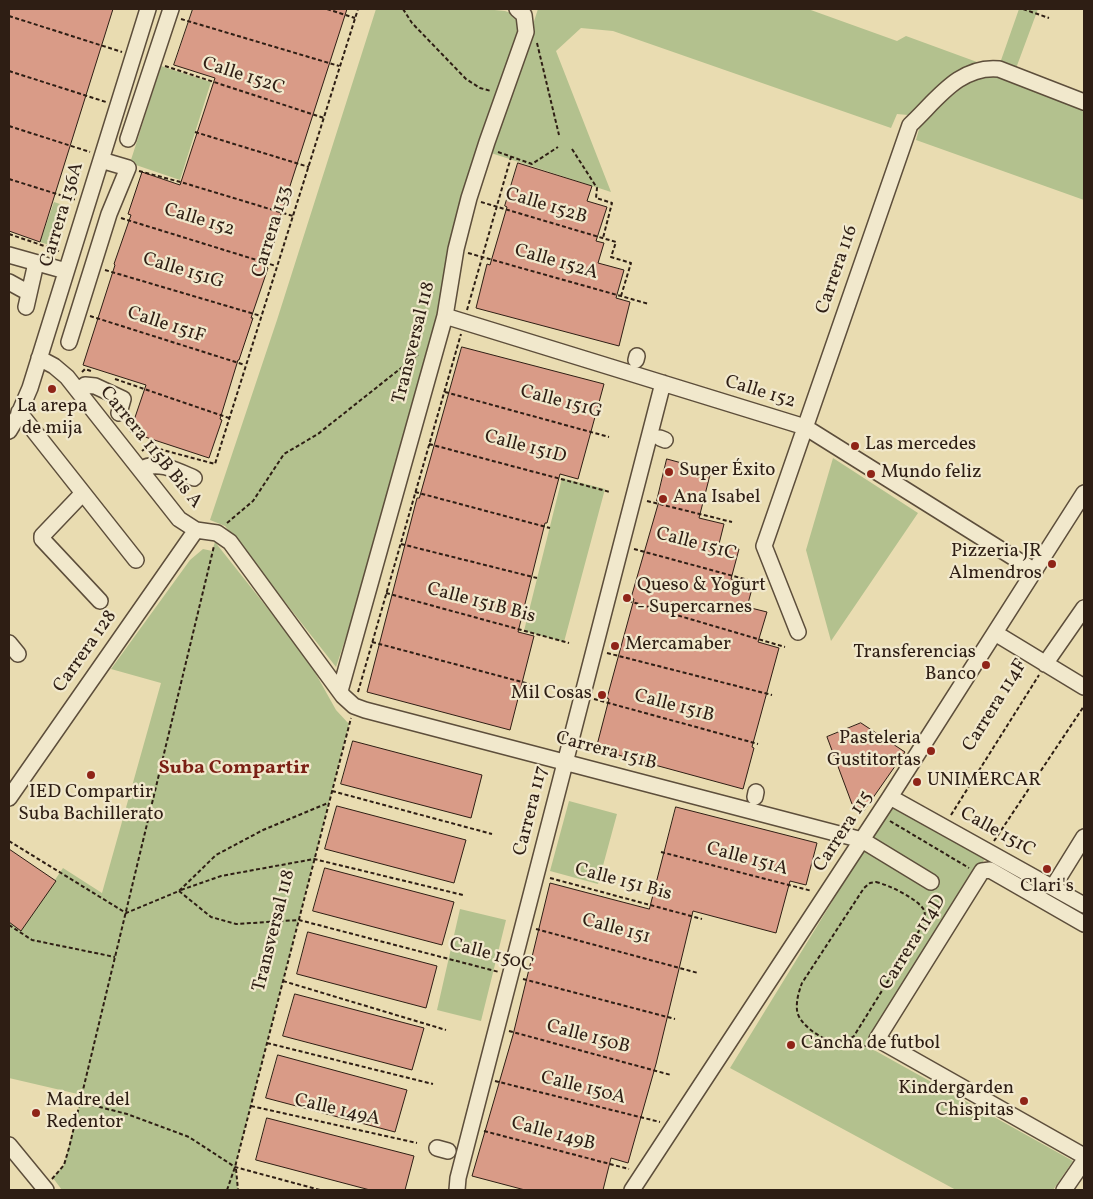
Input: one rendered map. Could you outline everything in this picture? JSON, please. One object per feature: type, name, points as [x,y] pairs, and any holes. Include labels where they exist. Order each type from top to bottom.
[{"type":"street","name":"Carrera 136A","points":[[9,431],[19,412],[39,358],[148,9]]},
{"type":"street","name":"Transversal 118","points":[[345,697],[445,316],[456,250],[469,198],[526,32],[524,15],[517,9]]},
{"type":"street","points":[[128,139],[170,12]]},
{"type":"street","name":"Carrera 116","points":[[798,632],[764,546],[910,125],[950,86],[969,73],[986,68],[999,69],[1084,102]]},
{"type":"street","points":[[129,71],[151,70]]},
{"type":"street","points":[[69,342],[109,214],[128,168],[102,158]]},
{"type":"street","points":[[9,255],[66,271]]},
{"type":"street","points":[[9,282],[28,300],[36,263]]},
{"type":"street","name":"Calle 152","points":[[445,316],[805,427],[1035,571]]},
{"type":"street","name":"Carrera 115B Bis A","points":[[39,358],[54,366],[75,387],[179,518],[196,530],[217,533]]},
{"type":"street","name":"Carrera 117","points":[[457,1190],[458,1178],[582,696],[582,646],[608,596],[663,383]]},
{"type":"street","points":[[75,387],[91,385],[123,399],[119,413]]},
{"type":"street","points":[[19,412],[136,560]]},
{"type":"street","points":[[141,469],[164,466],[194,478]]},
{"type":"street","points":[[83,493],[42,536],[42,539],[100,601]]},
{"type":"street","name":"Carrera 115","points":[[632,1190],[879,814],[1084,493]]},
{"type":"street","name":"Carrera 128","points":[[9,798],[196,530]]},
{"type":"street","points":[[217,533],[230,542],[345,697]]},
{"type":"street","name":"Carrera 114F","points":[[1046,664],[1084,608]]},
{"type":"street","points":[[995,634],[1084,687]]},
{"type":"street","name":"Carrera 151B","points":[[345,697],[365,710],[862,840],[931,882]]},
{"type":"street","name":"Calle 151C","points":[[890,797],[1084,905]]},
{"type":"street","points":[[1052,887],[1084,837]]},
{"type":"street","name":"Calle 151C","points":[[983,872],[1084,924]]},
{"type":"street","name":"Carrera 114D","points":[[877,1039],[983,872]]},
{"type":"street","points":[[877,1039],[1084,1156]]},
{"type":"street","points":[[9,1145],[44,1188]]},
{"type":"street","points":[[1064,1190],[1084,1162]]},
{"type":"path","points":[[326,9],[356,18]]},
{"type":"path","name":"Carrera 133","points":[[215,464],[358,9]]},
{"type":"path","points":[[403,9],[412,23],[466,79],[480,88],[504,94]]},
{"type":"path","points":[[1024,9],[1050,18]]},
{"type":"path","points":[[170,12],[340,66]]},
{"type":"path","points":[[9,16],[133,56]]},
{"type":"path","points":[[537,43],[559,135]]},
{"type":"path","name":"Calle 152C","points":[[151,70],[324,118]]},
{"type":"path","points":[[9,71],[118,106]]},
{"type":"path","points":[[9,126],[102,158]]},
{"type":"path","points":[[195,132],[308,167]]},
{"type":"path","points":[[485,148],[532,164],[558,147]]},
{"type":"path","points":[[572,149],[598,188],[596,198],[612,203],[603,238]]},
{"type":"path","points":[[345,697],[372,642],[511,157]]},
{"type":"path","points":[[128,168],[293,216]]},
{"type":"path","points":[[9,179],[87,204]]},
{"type":"path","name":"Calle 152B","points":[[469,198],[616,242],[611,257],[631,263],[621,296]]},
{"type":"path","name":"Calle 152","points":[[109,214],[277,266]]},
{"type":"path","points":[[9,234],[72,255]]},
{"type":"path","name":"Calle 152A","points":[[456,250],[649,304]]},
{"type":"path","name":"Calle 151G","points":[[93,266],[262,316]]},
{"type":"path","name":"Calle 151F","points":[[78,312],[246,366]]},
{"type":"path","points":[[44,1188],[64,1165],[217,533],[253,501],[284,454],[318,434],[430,345],[437,346]]},
{"type":"path","points":[[75,387],[85,369],[94,372]]},
{"type":"path","points":[[112,378],[229,418]]},
{"type":"path","name":"Calle 151G","points":[[444,391],[609,437]]},
{"type":"path","name":"Calle 151D","points":[[429,444],[610,492]]},
{"type":"path","points":[[415,492],[550,528]]},
{"type":"path","points":[[634,497],[732,522]]},
{"type":"path","points":[[400,544],[537,578]]},
{"type":"path","name":"Calle 151C","points":[[621,546],[760,583]]},
{"type":"path","name":"Calle 151B Bis","points":[[386,593],[772,696]]},
{"type":"path","points":[[608,596],[785,647]]},
{"type":"path","points":[[372,642],[537,686]]},
{"type":"path","name":"Carrera 114F","points":[[943,826],[1046,664]]},
{"type":"path","name":"Calle 151B","points":[[582,696],[758,744]]},
{"type":"path","name":"Transversal 118","points":[[228,1190],[332,791],[345,697]]},
{"type":"path","points":[[988,851],[1083,711],[1084,706]]},
{"type":"path","points":[[332,791],[492,834]]},
{"type":"path","points":[[179,891],[216,855],[263,830],[329,802]]},
{"type":"path","points":[[879,814],[983,872]]},
{"type":"path","points":[[9,841],[126,913]]},
{"type":"path","name":"Calle 151A","points":[[661,852],[826,895]]},
{"type":"path","points":[[126,913],[221,876],[314,859],[463,895]]},
{"type":"path","name":"Calle 151 Bis","points":[[536,874],[702,919]]},
{"type":"path","points":[[846,1041],[854,1036],[888,978],[922,926],[925,917],[924,910],[917,902],[886,884],[876,882],[870,883],[864,888],[802,983],[798,994],[797,1010],[802,1023],[816,1034],[835,1042],[846,1041],[865,1047],[877,1039]]},
{"type":"path","name":"Calle 150C","points":[[179,891],[211,917],[236,924],[299,920],[675,1019]]},
{"type":"path","points":[[9,925],[32,940],[115,957]]},
{"type":"path","name":"Calle 151","points":[[523,926],[698,973]]},
{"type":"path","points":[[283,981],[446,1030]]},
{"type":"path","name":"Calle 150B","points":[[497,1028],[671,1075]]},
{"type":"path","points":[[267,1043],[432,1084]]},
{"type":"path","name":"Calle 150A","points":[[484,1078],[675,1126]]},
{"type":"path","points":[[80,1102],[127,1114],[189,1137],[235,1167],[320,1190]]},
{"type":"path","name":"Calle 149A","points":[[251,1106],[417,1143]]},
{"type":"path","name":"Calle 149B","points":[[471,1128],[628,1169]]},
{"type":"path","points":[[235,1167],[238,1190]]},
{"type":"green space","points":[[376,9],[484,9],[505,11],[514,14],[522,27],[457,213],[437,317],[351,622],[336,667],[225,526],[210,520],[277,320]]},
{"type":"green space","points":[[538,9],[808,9],[897,41],[906,36],[977,62],[950,76],[908,115],[897,114],[891,128],[613,31],[581,28],[556,51],[611,192],[491,153]]},
{"type":"green space","points":[[1019,9],[1038,9],[1015,71],[999,66]]},
{"type":"green space","points":[[161,66],[211,82],[180,180],[130,163]]},
{"type":"green space","points":[[989,72],[1084,107],[1084,200],[916,140],[921,122],[972,79]]},
{"type":"green space","points":[[54,202],[66,206],[52,246],[40,242]]},
{"type":"green space","points":[[833,458],[918,513],[831,641],[806,550]]},
{"type":"green space","points":[[562,478],[605,489],[564,642],[524,631]]},
{"type":"green space","points":[[215,542],[307,658],[336,710],[349,724],[235,1167],[238,1190],[62,1190],[53,1178],[64,1165],[82,1095],[9,1078],[9,922],[21,930],[63,868],[102,893],[161,683],[111,669],[190,560],[203,549],[212,551]]},
{"type":"green space","points":[[569,801],[617,814],[598,884],[550,871]]},
{"type":"green space","points":[[892,804],[986,857],[865,1045],[1073,1161],[1053,1190],[956,1190],[730,1068]]},
{"type":"green space","points":[[460,909],[506,920],[481,1021],[437,1010]]},
{"type":"building","points":[[9,9],[113,9],[40,242],[9,231]]},
{"type":"building","points":[[193,9],[347,9],[280,217],[282,218],[266,267],[268,268],[209,458],[130,432],[146,385],[83,365],[131,215],[128,214],[142,172],[180,185],[215,78],[174,65]]},
{"type":"building","points":[[518,163],[592,186],[587,201],[607,207],[596,241],[604,243],[598,263],[624,270],[616,298],[630,302],[619,346],[476,308],[487,264],[490,265],[507,207],[505,206]]},
{"type":"building","points":[[462,347],[604,384],[578,479],[560,474],[547,523],[545,523],[518,632],[534,636],[510,730],[367,692],[417,498],[419,498]]},
{"type":"building","points":[[667,459],[711,471],[699,518],[724,524],[719,544],[739,549],[731,579],[753,585],[747,607],[767,612],[758,642],[779,648],[752,747],[754,748],[743,789],[596,749],[609,699],[607,698],[634,599],[631,598],[659,501],[657,501]]},
{"type":"building","points":[[861,723],[905,752],[863,812],[852,804],[827,737]]},
{"type":"building","points":[[353,741],[482,775],[471,818],[341,784]]},
{"type":"building","points":[[337,806],[466,840],[454,883],[325,849]]},
{"type":"building","points":[[676,807],[817,843],[806,885],[790,881],[776,933],[693,911],[656,1064],[628,1163],[611,1158],[603,1190],[525,1190],[472,1176],[513,1035],[550,883],[649,909]]},
{"type":"building","points":[[9,849],[56,881],[21,931],[9,922]]},
{"type":"building","points":[[325,868],[454,902],[442,945],[313,911]]},
{"type":"building","points":[[308,932],[437,966],[426,1008],[297,974]]},
{"type":"building","points":[[295,994],[424,1028],[412,1070],[283,1036]]},
{"type":"building","points":[[278,1055],[407,1090],[395,1132],[266,1098]]},
{"type":"building","points":[[267,1118],[414,1156],[405,1190],[370,1190],[256,1160]]},
{"type":"place","name":"La arepa de mija","points":[[52,389]]},
{"type":"place","name":"Las mercedes","points":[[855,446]]},
{"type":"place","name":"Super Éxito","points":[[669,472]]},
{"type":"place","name":"Mundo feliz","points":[[871,474]]},
{"type":"place","name":"Ana Isabel","points":[[663,499]]},
{"type":"place","name":"Pizzeria JR Almendros","points":[[1052,564]]},
{"type":"place","name":"Queso & Yogurt - Supercarnes","points":[[627,598]]},
{"type":"place","name":"Mercamaber","points":[[615,646]]},
{"type":"place","name":"Transferencias Banco","points":[[986,665]]},
{"type":"place","name":"Mil Cosas","points":[[602,695]]},
{"type":"place","name":"Pasteleria Gustitortas","points":[[931,751]]},
{"type":"place","name":"IED Compartir Suba Bachillerato","points":[[91,775]]},
{"type":"place","name":"UNIMERCAR","points":[[917,782]]},
{"type":"place","name":"Clari's","points":[[1047,869]]},
{"type":"place","name":"Cancha de futbol","points":[[791,1045]]},
{"type":"place","name":"Kindergarden Chispitas","points":[[1024,1101]]},
{"type":"place","name":"Madre del Redentor","points":[[36,1113]]},
{"type":"district","name":"Suba Compartir","points":[[234,769]]}]
